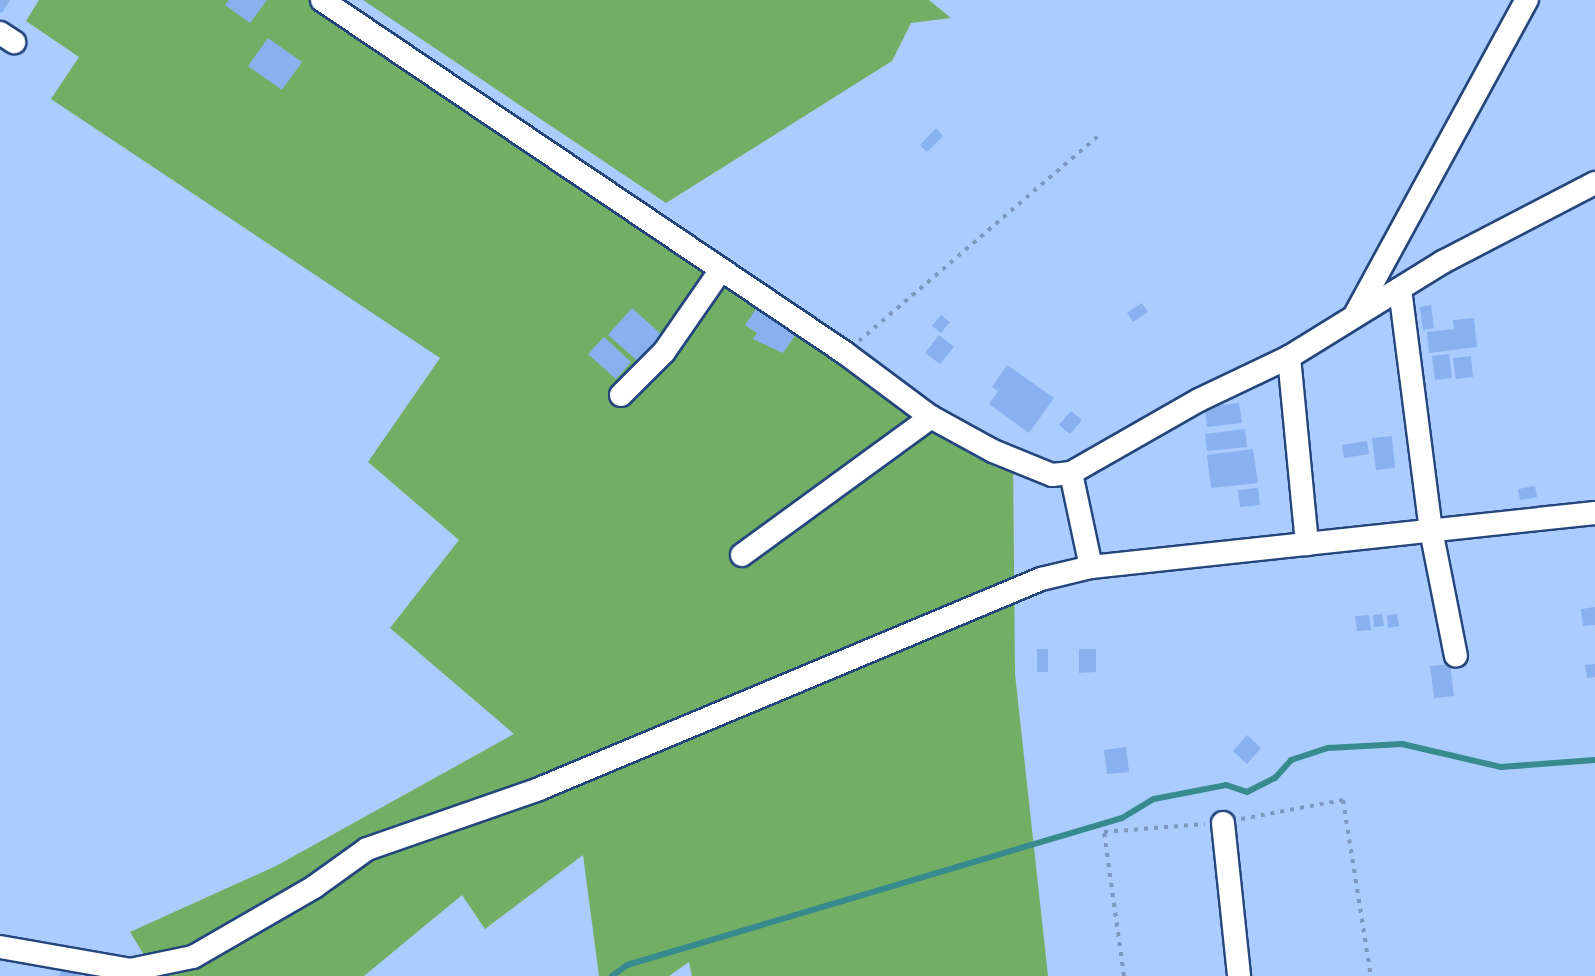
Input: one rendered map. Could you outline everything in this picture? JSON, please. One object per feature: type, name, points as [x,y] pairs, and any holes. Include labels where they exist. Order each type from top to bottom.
[{"type":"street","points":[[322,0],[845,353],[931,417],[1029,468],[1071,473],[1199,400],[1289,357],[1356,314],[1595,183]]},
{"type":"street","points":[[1356,314],[1527,0]]},
{"type":"street","points":[[621,395],[664,352],[720,271]]},
{"type":"street","points":[[1400,289],[1431,530],[1456,656]]},
{"type":"street","points":[[1289,357],[1299,417],[1307,544]]},
{"type":"street","points":[[742,555],[931,417]]},
{"type":"street","points":[[1071,473],[1091,567]]},
{"type":"street","points":[[0,947],[130,970],[193,957],[314,887],[367,849],[539,789],[991,598],[1091,567],[1595,513]]},
{"type":"street","points":[[1223,823],[1239,976]]},
{"type":"path","points":[[845,353],[1098,136]]},
{"type":"path","points":[[1343,800],[1371,976]]},
{"type":"path","points":[[1104,832],[1124,976]]},
{"type":"green space","points":[[39,0],[329,0],[826,338],[1013,454],[1015,674],[1048,976],[692,976],[689,962],[669,976],[599,976],[583,855],[485,929],[462,895],[364,976],[157,976],[130,932],[276,866],[514,734],[390,628],[459,540],[368,462],[440,358],[51,99],[79,57],[26,21]]},
{"type":"green space","points":[[363,0],[929,0],[951,18],[911,23],[892,61],[666,203]]},
{"type":"building","points":[[0,0],[10,0],[2,13],[0,12]]},
{"type":"building","points":[[229,0],[267,0],[250,23],[225,5]]},
{"type":"building","points":[[268,38],[302,62],[282,90],[248,66]]},
{"type":"building","points":[[936,128],[943,136],[927,152],[920,145]]},
{"type":"building","points":[[763,299],[801,327],[783,353],[753,339],[757,333],[745,325]]},
{"type":"building","points":[[1142,303],[1148,312],[1133,322],[1127,313]]},
{"type":"building","points":[[1431,305],[1434,328],[1423,330],[1420,307]]},
{"type":"building","points":[[632,308],[663,336],[640,363],[608,335]]},
{"type":"building","points":[[941,315],[950,322],[941,333],[932,326]]},
{"type":"building","points":[[1474,318],[1477,347],[1429,353],[1427,332],[1454,329],[1453,320]]},
{"type":"building","points":[[939,335],[954,347],[940,364],[925,353]]},
{"type":"building","points":[[604,337],[631,362],[616,379],[588,354]]},
{"type":"building","points":[[1449,354],[1452,378],[1435,380],[1432,356]]},
{"type":"building","points":[[1471,356],[1473,377],[1456,379],[1453,358]]},
{"type":"building","points":[[1007,365],[1054,398],[1029,433],[989,404],[998,391],[992,387]]},
{"type":"building","points":[[1239,403],[1242,423],[1207,427],[1205,407]]},
{"type":"building","points":[[1071,411],[1082,420],[1070,434],[1059,425]]},
{"type":"building","points":[[1245,429],[1247,447],[1207,451],[1205,434]]},
{"type":"building","points":[[1392,436],[1395,468],[1376,470],[1372,438]]},
{"type":"building","points":[[1367,441],[1369,454],[1344,458],[1342,445]]},
{"type":"building","points":[[1253,449],[1258,483],[1211,488],[1207,455]]},
{"type":"building","points":[[1535,486],[1537,497],[1520,500],[1518,489]]},
{"type":"building","points":[[1258,488],[1260,505],[1240,507],[1238,490]]},
{"type":"building","points":[[1595,607],[1595,625],[1583,626],[1581,609]]},
{"type":"building","points":[[1382,614],[1384,626],[1374,627],[1373,615]]},
{"type":"building","points":[[1397,614],[1399,626],[1388,628],[1387,615]]},
{"type":"building","points":[[1369,615],[1371,630],[1357,631],[1355,616]]},
{"type":"building","points":[[1037,649],[1048,649],[1048,672],[1037,672]]},
{"type":"building","points":[[1079,649],[1096,649],[1096,672],[1079,673]]},
{"type":"building","points":[[1450,664],[1454,696],[1434,698],[1430,666]]},
{"type":"building","points":[[1595,664],[1595,677],[1587,678],[1585,665]]},
{"type":"building","points":[[1247,735],[1261,748],[1247,764],[1233,751]]},
{"type":"building","points":[[1126,747],[1129,772],[1107,774],[1104,750]]},
{"type":"building","points":[[63,966],[81,972],[79,976],[59,976]]},
{"type":"waterway","points":[[612,976],[627,965],[1122,818],[1154,799],[1226,785],[1247,792],[1275,778],[1291,760],[1328,748],[1402,744],[1501,767],[1595,760]]}]
